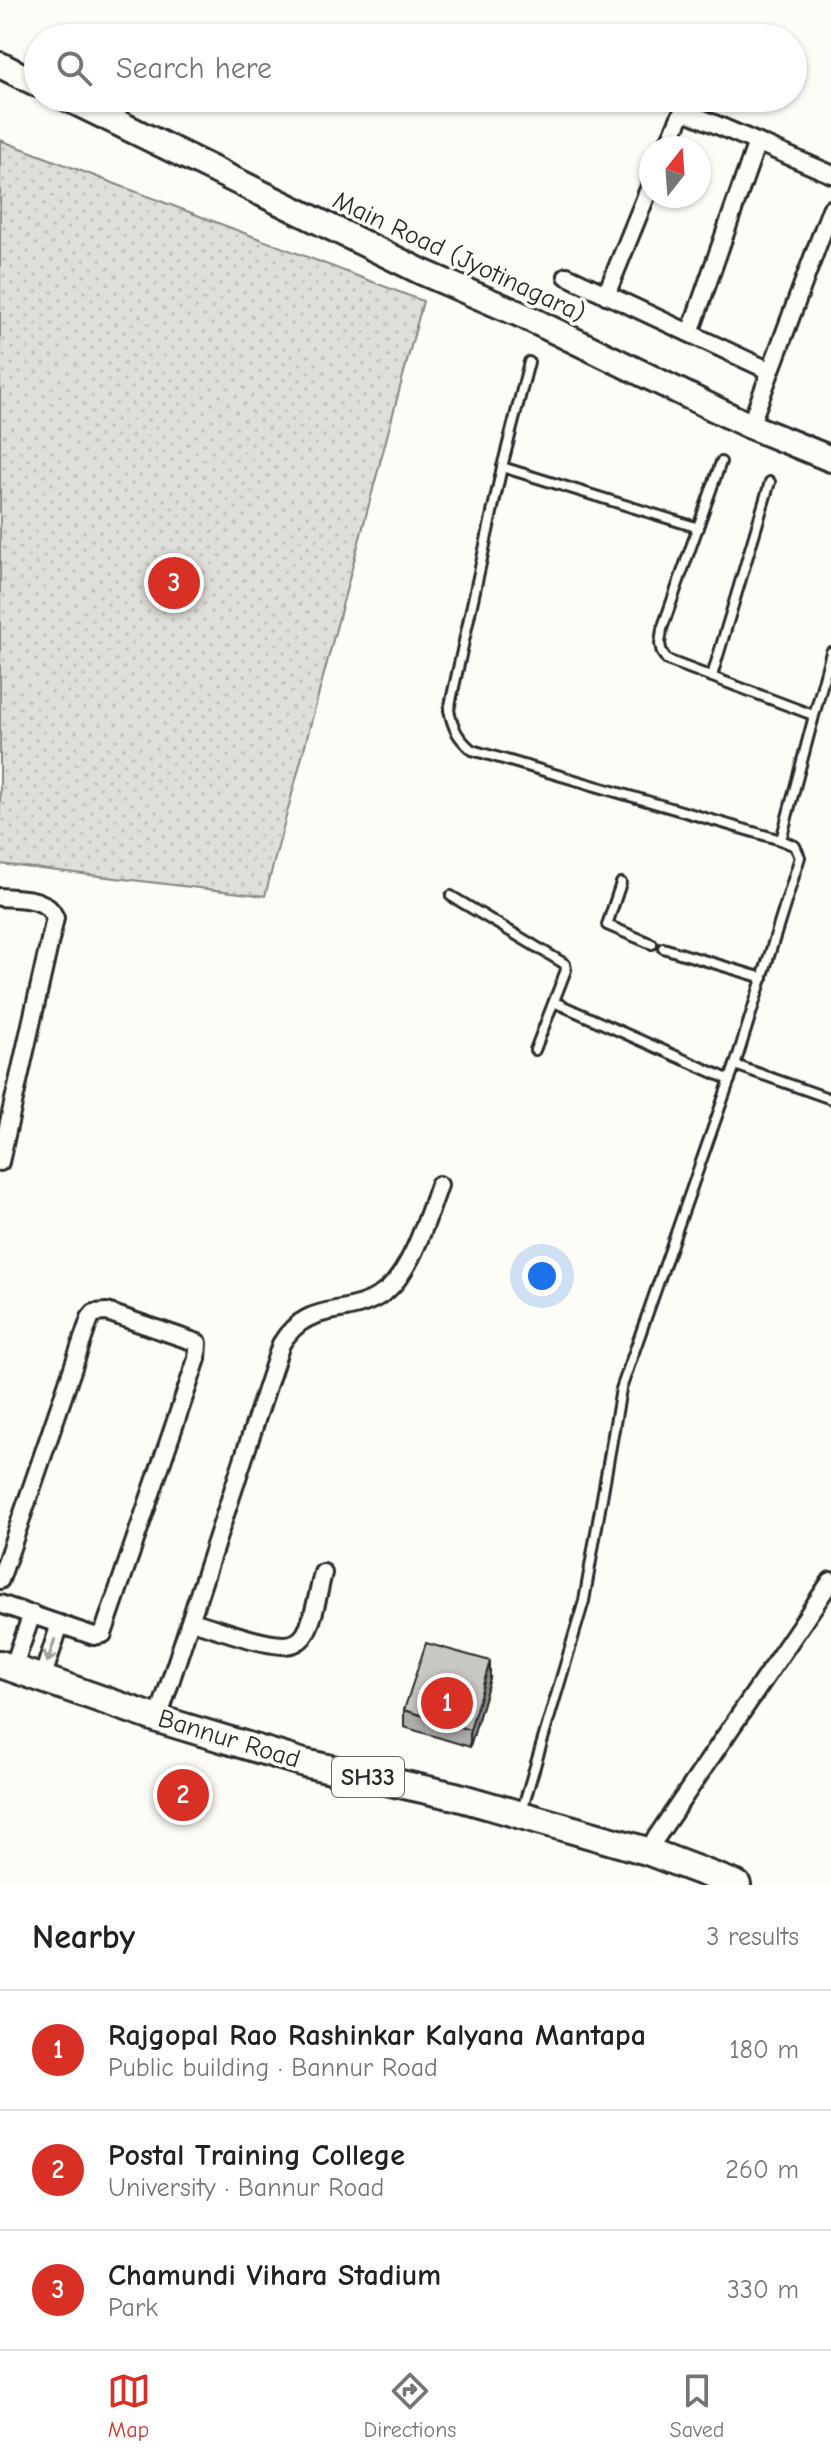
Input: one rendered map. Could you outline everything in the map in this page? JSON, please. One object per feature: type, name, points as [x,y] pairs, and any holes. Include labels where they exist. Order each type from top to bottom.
[{"type":"main road","name":"Bannur Road","points":[[7,1666],[158,1719],[304,1763],[455,1796],[647,1851],[722,1883]]},
{"type":"street","points":[[0,65],[24,77]]},
{"type":"street","name":"Main Road (Jyotinagara)","points":[[96,112],[407,265],[524,316],[750,426],[831,459]]},
{"type":"street","points":[[671,136],[682,113],[689,113],[831,174]]},
{"type":"street","points":[[690,333],[757,142]]},
{"type":"street","points":[[606,295],[641,208]]},
{"type":"street","points":[[750,426],[828,230],[831,209]]},
{"type":"street","points":[[567,276],[770,371]]},
{"type":"street","points":[[0,897],[43,903],[51,909],[55,918],[0,1162]]},
{"type":"street","points":[[158,1719],[281,1344],[289,1330],[305,1317],[365,1303],[384,1293],[397,1280],[423,1232],[439,1185]]},
{"type":"street","points":[[0,1580],[94,1313],[107,1312],[198,1343],[197,1359],[103,1634],[94,1636],[0,1604]]},
{"type":"street","points":[[191,1621],[270,1643],[297,1643],[309,1624],[323,1573]]},
{"type":"street","points":[[647,1851],[831,1581]]},
{"type":"street","points":[[7,1666],[32,1614]]},
{"type":"street","points":[[42,1679],[60,1624]]},
{"type":"lane","points":[[521,1814],[584,1601],[621,1389],[730,1080],[800,857],[795,846],[781,840],[472,750],[459,739],[449,710],[502,467],[529,362]]},
{"type":"lane","points":[[721,462],[662,629],[660,644],[667,660],[813,715]]},
{"type":"lane","points":[[502,467],[699,528]]},
{"type":"lane","points":[[712,676],[770,482]]},
{"type":"lane","points":[[781,840],[831,652]]},
{"type":"lane","points":[[621,883],[607,925],[652,944]]},
{"type":"lane","points":[[451,896],[563,962],[566,970],[535,1050]]},
{"type":"lane","points":[[663,948],[763,978]]},
{"type":"lane","points":[[554,1002],[730,1080]]},
{"type":"lane","points":[[735,1065],[831,1099]]},
{"type":"shaded area","points":[[0,140],[423,301],[265,896],[0,864]]},
{"type":"building","points":[[426,1643],[490,1661],[470,1730],[404,1710]]},
{"type":"place","name":"Chamundi Vihara Stadium","points":[[174,583]]},
{"type":"place","name":"Rajgopal Rao Rashinkar Kalyana Mantapa","points":[[447,1703]]},
{"type":"place","name":"Postal Training College","points":[[183,1795]]}]
